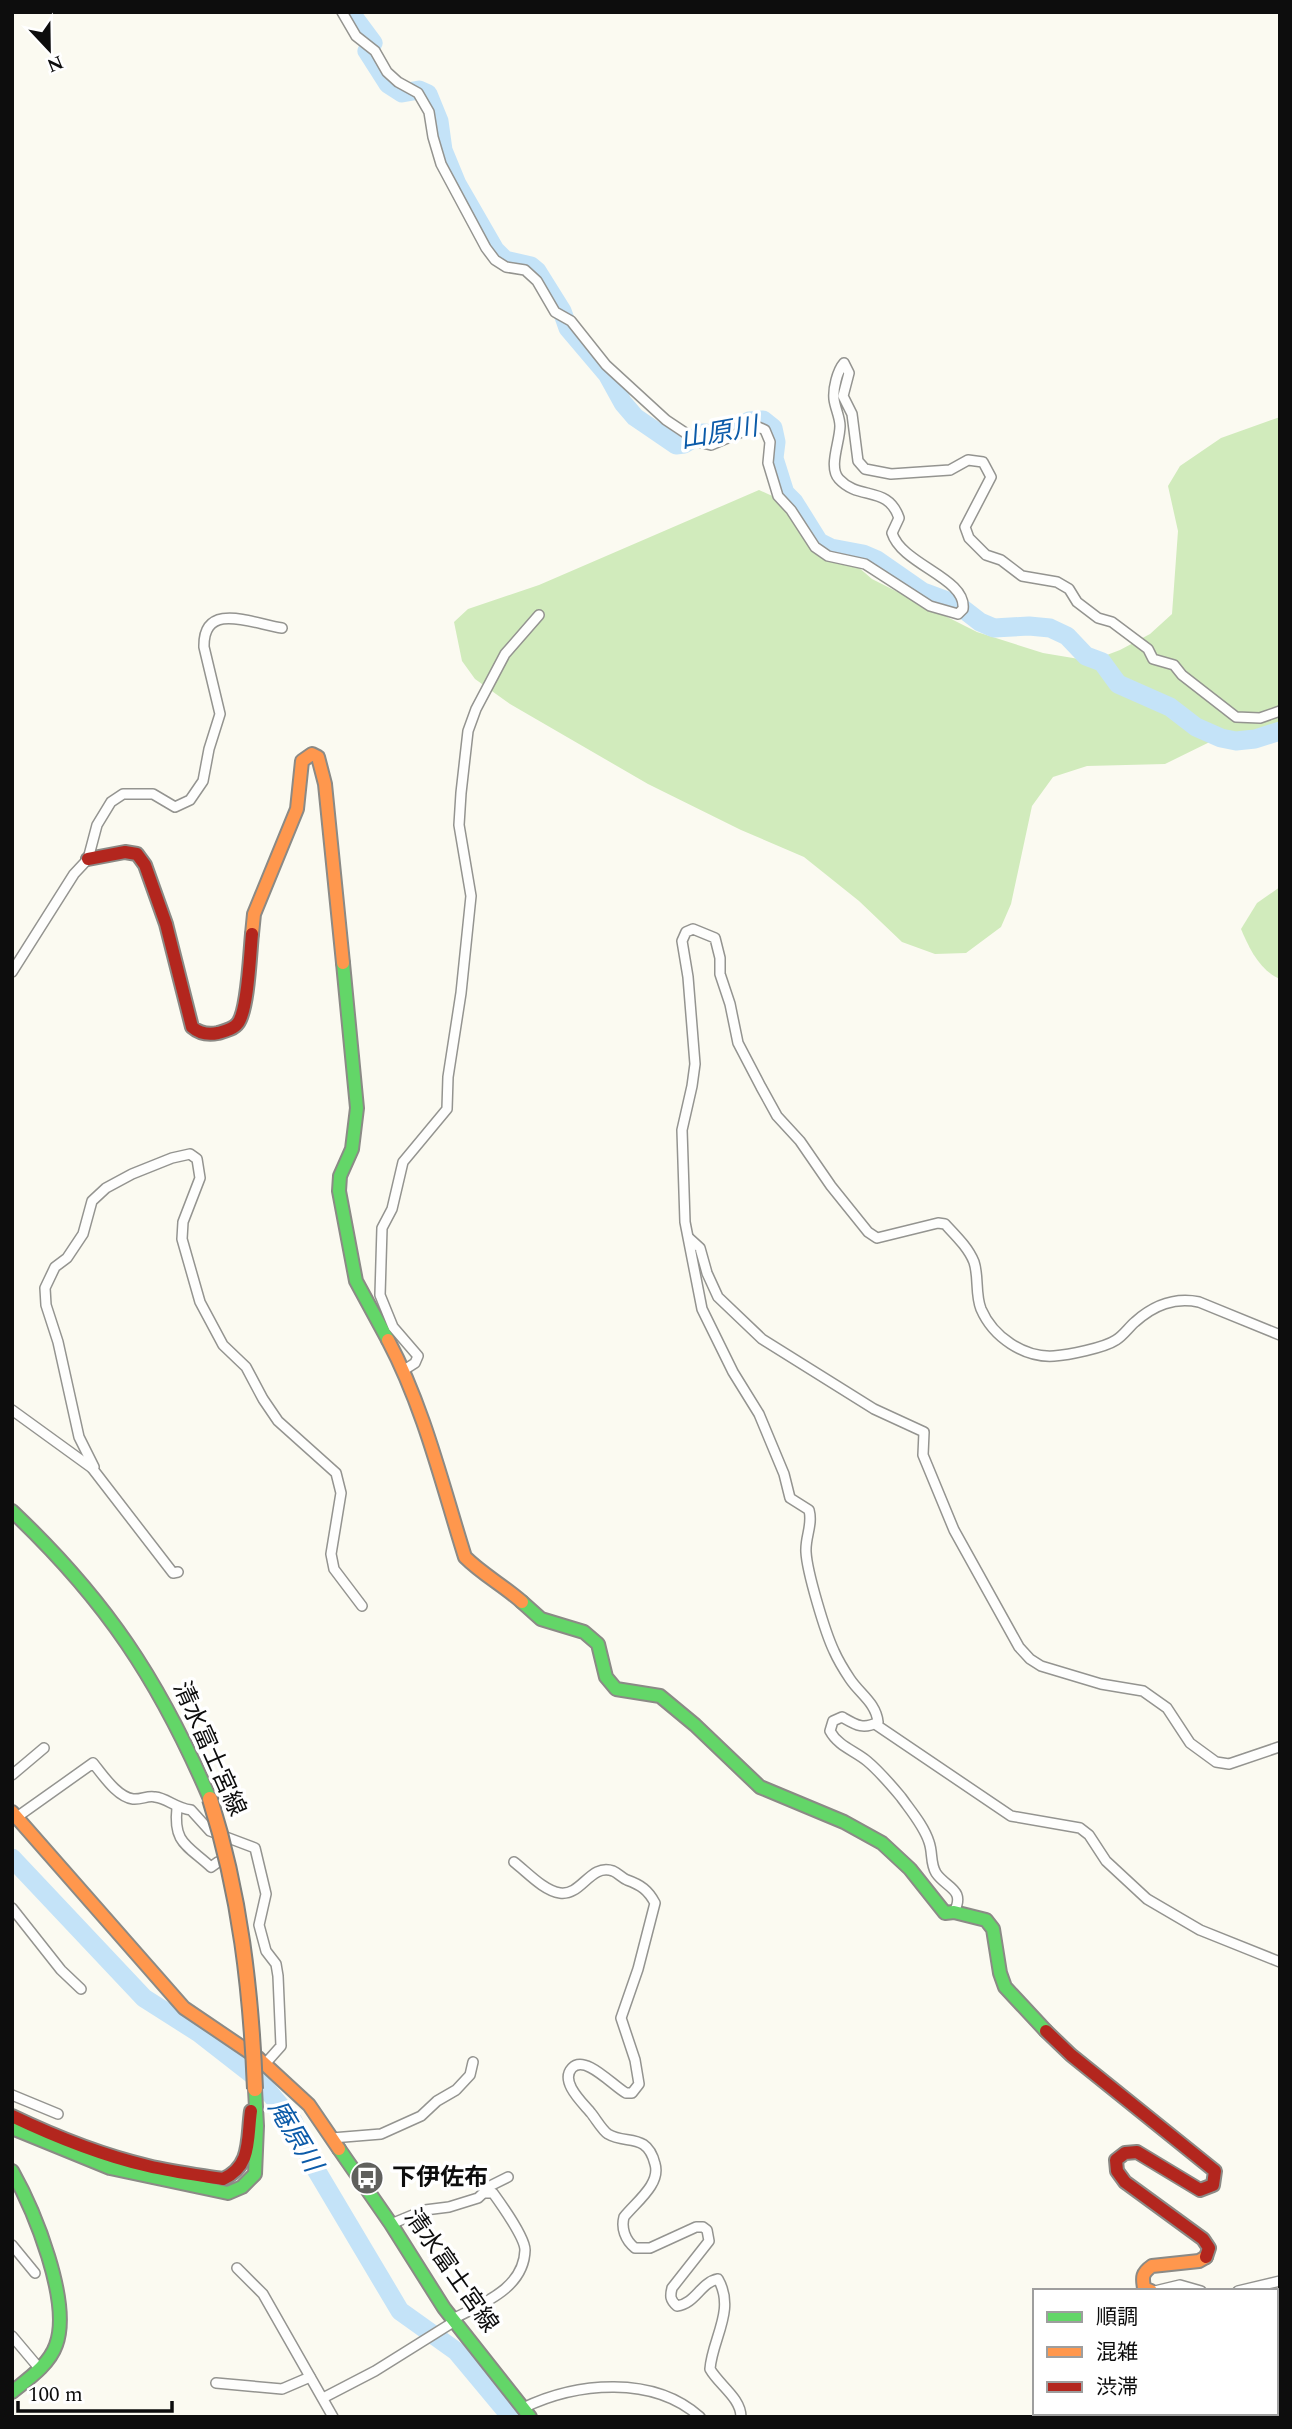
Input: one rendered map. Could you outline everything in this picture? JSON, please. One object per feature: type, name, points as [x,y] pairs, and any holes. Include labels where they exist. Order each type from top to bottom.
[{"type":"street","points":[[342,12],[356,36],[375,51],[387,72],[398,82],[418,93],[429,112],[441,164],[495,260],[506,267],[525,270],[537,281],[555,312],[571,321],[606,365],[666,420],[699,442],[711,445],[756,426],[765,430],[770,442],[768,463],[778,496],[791,510],[815,547],[828,556],[864,564],[930,606],[958,614],[963,609],[964,602],[958,591],[908,556],[895,543],[892,533],[899,518],[895,507],[883,496],[850,489],[837,477],[833,467],[840,425],[834,398],[839,369],[844,363],[849,373],[843,396],[852,414],[858,461],[865,469],[891,474],[950,470],[968,460],[983,462],[991,477],[965,527],[969,538],[986,555],[1001,560],[1022,576],[1058,582],[1069,589],[1077,602],[1098,618],[1112,622],[1148,649],[1153,659],[1174,665],[1182,675],[1236,718],[1260,718],[1280,711]]},
{"type":"street","points":[[404,1370],[415,1363],[418,1356],[393,1327],[380,1295],[382,1228],[392,1209],[403,1162],[447,1110],[448,1077],[461,993],[471,896],[459,825],[468,731],[476,709],[505,654],[539,615]]},
{"type":"street","points":[[12,972],[74,874],[88,859],[97,825],[111,802],[123,794],[153,794],[175,807],[190,800],[203,781],[220,714],[206,660],[204,637],[210,625],[219,620],[240,618],[282,628]]},
{"type":"street","points":[[88,859],[125,852],[137,854],[145,864],[166,924],[192,1027],[197,1033],[206,1035],[234,1027],[241,1018],[244,1005],[254,914],[297,808],[302,761],[312,754],[318,757],[325,784],[357,1108],[352,1149],[340,1176],[339,1191],[356,1281],[404,1370],[418,1406],[465,1557],[478,1570],[502,1584],[541,1619],[584,1632],[598,1644],[606,1677],[616,1689],[660,1696],[695,1725],[760,1787],[844,1822],[883,1843],[910,1869],[945,1913],[954,1912],[986,1920],[993,1929],[997,1959],[1005,1986],[1015,2000],[1071,2055],[1215,2171],[1214,2186],[1200,2190],[1138,2152],[1130,2150],[1122,2153],[1116,2160],[1116,2172],[1125,2182],[1203,2239],[1209,2248],[1209,2256],[1200,2261],[1160,2263],[1149,2268],[1143,2273],[1141,2280],[1147,2289]]},
{"type":"street","points":[[954,1912],[958,1896],[950,1884],[938,1876],[931,1861],[931,1845],[924,1828],[899,1794],[869,1762],[834,1739],[830,1731],[833,1721],[842,1717],[859,1727],[868,1728],[878,1723],[876,1710],[850,1679],[833,1648],[811,1581],[806,1554],[806,1539],[812,1520],[809,1510],[790,1499],[784,1475],[759,1414],[716,1340],[702,1309],[685,1222],[682,1130],[695,1064],[688,976],[682,941],[686,932],[693,929],[715,938],[720,958],[720,974],[730,1004],[738,1043],[778,1116],[800,1141],[831,1186],[868,1231],[877,1238],[938,1223],[945,1224],[968,1249],[975,1264],[982,1310],[995,1330],[1014,1348],[1037,1355],[1077,1353],[1116,1340],[1156,1306],[1175,1300],[1199,1302],[1280,1335]]},
{"type":"street","points":[[92,1468],[94,1467],[79,1437],[58,1342],[46,1305],[45,1289],[55,1267],[68,1258],[83,1234],[92,1201],[106,1188],[132,1174],[190,1154],[197,1159],[200,1178],[183,1222],[182,1239],[200,1302],[223,1345],[246,1367],[278,1421],[336,1473],[341,1493],[331,1554],[334,1569],[362,1606]]},
{"type":"street","points":[[688,1236],[700,1248],[718,1297],[762,1339],[874,1409],[924,1432],[923,1455],[954,1530],[1019,1647],[1030,1659],[1041,1667],[1101,1684],[1143,1691],[1167,1709],[1190,1743],[1216,1762],[1229,1764],[1279,1747]]},
{"type":"street","points":[[12,1410],[92,1468],[173,1573],[178,1572]]},
{"type":"street","name":"清水富士宮線","points":[[12,1511],[47,1542],[74,1572],[128,1640],[172,1713],[210,1799],[229,1860],[246,1946],[253,2023],[257,2126],[255,2174],[242,2187],[228,2193],[110,2168],[52,2141],[12,2128]]},
{"type":"street","points":[[875,1724],[1011,1816],[1080,1828],[1089,1835],[1106,1861],[1147,1899],[1200,1930],[1280,1962]]},
{"type":"street","points":[[12,1775],[44,1748]]},
{"type":"street","points":[[15,1814],[93,1763],[119,1792],[127,1797],[158,1797],[177,1808],[191,1810],[210,1830],[256,1848],[266,1894],[259,1924],[266,1951],[276,1964],[281,2046],[265,2064]]},
{"type":"street","points":[[177,1808],[175,1825],[180,1839],[211,1867],[218,1862]]},
{"type":"street","name":"清水富士宮線","points":[[15,1814],[184,2008],[265,2064],[299,2094],[391,2224],[454,2320],[527,2412]]},
{"type":"street","points":[[514,1862],[550,1890],[564,1894],[579,1886],[592,1874],[615,1871],[624,1879],[645,1888],[655,1903],[638,1969],[621,2018],[635,2060],[639,2084],[632,2093],[626,2093],[583,2064],[576,2065],[568,2076],[576,2098],[608,2134],[641,2143],[655,2164],[653,2183],[624,2217],[622,2224],[630,2244],[635,2248],[650,2248],[696,2227],[703,2227],[707,2231],[709,2241],[672,2288],[672,2302],[677,2306],[684,2305],[711,2281],[718,2280],[722,2287],[724,2314],[710,2369],[741,2409],[741,2417]]},
{"type":"street","points":[[12,1908],[61,1970],[81,1989]]},
{"type":"street","points":[[332,2138],[381,2134],[421,2116],[437,2101],[456,2090],[470,2075],[473,2062]]},
{"type":"street","points":[[12,2095],[58,2114]]},
{"type":"street","name":"清水富士宮線","points":[[12,2116],[52,2141]]},
{"type":"street","points":[[12,2171],[37,2224],[59,2307],[59,2333],[50,2357],[12,2392]]},
{"type":"street","points":[[391,2224],[425,2210],[469,2202],[508,2177]]},
{"type":"street","points":[[323,2398],[375,2371],[510,2287],[522,2263],[525,2250],[522,2237],[493,2193],[485,2193]]},
{"type":"street","points":[[12,2245],[35,2273]]},
{"type":"street","points":[[237,2268],[263,2294],[333,2417]]},
{"type":"street","points":[[1246,2289],[1280,2281]]},
{"type":"street","points":[[1162,2289],[1180,2285],[1194,2289]]},
{"type":"street","points":[[12,2336],[39,2368]]},
{"type":"street","points":[[216,2383],[282,2389],[310,2377]]},
{"type":"street","points":[[527,2412],[541,2399],[572,2390],[627,2386],[674,2400],[700,2417]]},
{"type":"green space","points":[[1280,417],[1280,738],[1257,733],[1226,734],[1165,764],[1087,766],[1053,777],[1032,806],[1011,904],[1001,927],[966,953],[935,954],[902,942],[859,901],[804,857],[741,830],[648,784],[510,704],[475,679],[462,661],[454,622],[468,609],[539,585],[759,490],[781,500],[872,579],[977,632],[1043,653],[1091,661],[1150,634],[1172,614],[1178,531],[1168,486],[1180,466],[1221,438]]},
{"type":"green space","points":[[1280,887],[1280,979],[1261,965],[1241,929],[1257,903]]},
{"type":"waterway","name":"山原川","points":[[350,12],[373,43],[367,51],[388,84],[402,93],[419,90],[428,94],[439,121],[443,150],[457,184],[495,250],[505,260],[531,266],[537,271],[562,311],[568,328],[607,374],[623,403],[635,417],[676,445],[684,444],[703,433],[721,434],[749,421],[763,420],[773,428],[776,442],[774,458],[785,493],[794,502],[819,542],[831,548],[863,554],[877,560],[923,592],[958,605],[980,622],[994,628],[1050,628],[1067,636],[1086,656],[1102,662],[1118,684],[1170,707],[1196,727],[1221,738],[1236,741],[1255,739],[1280,731]]},
{"type":"waterway","name":"庵原川","points":[[12,1858],[144,1998],[199,2033],[258,2079],[293,2121],[312,2163],[400,2311],[456,2351],[511,2417]]},
{"type":"traffic: fast","points":[[343,963],[357,1108],[352,1149],[340,1176],[339,1191],[356,1281],[388,1340]]},
{"type":"traffic: fast","points":[[12,1511],[75,1577],[127,1644],[171,1716],[210,1799]]},
{"type":"traffic: fast","points":[[522,1602],[541,1619],[584,1632],[598,1644],[606,1677],[616,1689],[660,1696],[695,1725],[760,1787],[844,1822],[882,1843],[910,1869],[945,1913],[954,1912],[986,1920],[993,1929],[1005,1987],[1046,2031]]},
{"type":"traffic: fast","points":[[12,2128],[110,2168],[228,2193],[242,2187],[255,2174],[255,2089]]},
{"type":"traffic: fast","points":[[339,2149],[444,2308],[530,2417]]},
{"type":"traffic: fast","points":[[12,2171],[48,2256],[55,2281],[60,2327],[56,2345],[48,2359],[12,2392]]},
{"type":"traffic: slow","points":[[252,934],[254,914],[297,809],[302,761],[312,754],[318,757],[325,784],[343,963]]},
{"type":"traffic: slow","points":[[388,1340],[422,1419],[465,1557],[522,1602]]},
{"type":"traffic: slow","points":[[210,1799],[229,1870],[242,1942],[251,2015],[255,2089]]},
{"type":"traffic: slow","points":[[12,1812],[184,2008],[258,2058],[309,2105],[339,2149]]},
{"type":"traffic: slow","points":[[1146,2289],[1143,2278],[1152,2266],[1199,2261],[1206,2257]]},
{"type":"traffic: jam","points":[[88,859],[125,852],[137,854],[145,865],[166,924],[192,1027],[198,1031],[218,1033],[238,1023],[246,994],[252,934]]},
{"type":"traffic: jam","points":[[1046,2031],[1071,2055],[1215,2171],[1213,2185],[1200,2190],[1137,2152],[1125,2153],[1116,2160],[1117,2171],[1125,2182],[1203,2239],[1209,2248],[1206,2257]]},
{"type":"traffic: jam","points":[[12,2116],[113,2156],[157,2168],[223,2179],[239,2167],[244,2159],[251,2111]]},
{"type":"place","name":"下伊佐布","points":[[367,2178]]}]
